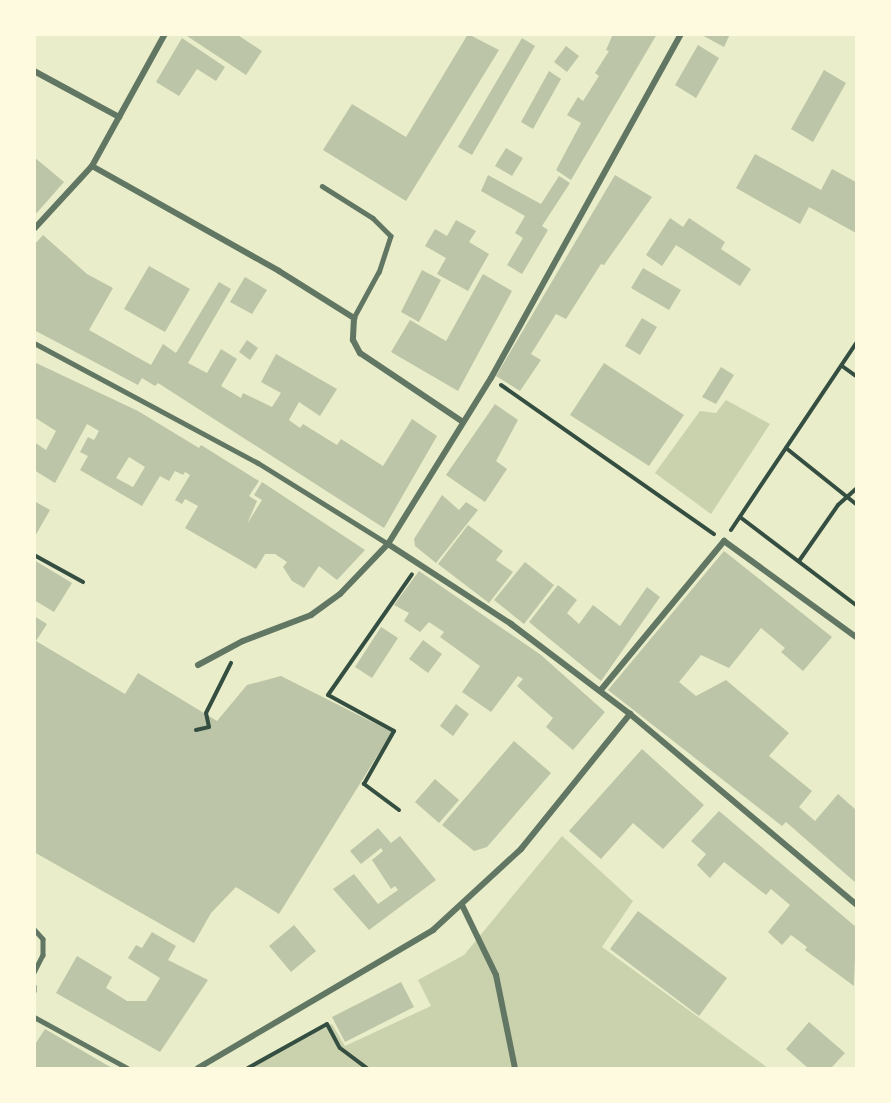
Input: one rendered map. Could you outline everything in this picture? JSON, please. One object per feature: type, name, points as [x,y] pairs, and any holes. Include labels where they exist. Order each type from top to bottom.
[{"type":"street","points":[[34,229],[92,165],[165,34]]},
{"type":"street","points":[[198,664],[243,641],[311,615],[340,594],[388,544],[491,378],[681,34]]},
{"type":"street","points":[[34,71],[119,117]]},
{"type":"street","points":[[92,165],[279,271],[354,318],[353,340],[360,353],[463,422]]},
{"type":"street","points":[[34,343],[258,463],[511,624],[630,714],[856,904]]},
{"type":"street","points":[[600,691],[724,541],[856,638]]},
{"type":"street","points":[[198,1068],[433,930],[521,849],[630,714]]},
{"type":"street","points":[[462,905],[496,975],[514,1068]]},
{"type":"street","points":[[34,1017],[127,1068]]},
{"type":"lane","points":[[322,186],[373,218],[391,236],[379,272],[354,318]]},
{"type":"lane","points":[[34,929],[43,939],[43,955],[34,973]]},
{"type":"path","points":[[491,378],[724,541],[856,343]]},
{"type":"path","points":[[842,366],[856,376]]},
{"type":"path","points":[[786,448],[856,504]]},
{"type":"path","points":[[799,561],[838,505],[850,499],[856,489]]},
{"type":"path","points":[[740,517],[856,605]]},
{"type":"path","points":[[34,555],[83,582]]},
{"type":"path","points":[[399,810],[364,784],[394,731],[328,695],[419,564]]},
{"type":"path","points":[[196,730],[209,727],[206,713],[243,641]]},
{"type":"path","points":[[248,1068],[327,1024],[340,1048],[367,1068]]},
{"type":"green space","points":[[726,400],[770,424],[711,514],[655,473],[700,411],[716,413]]},
{"type":"green space","points":[[562,836],[633,901],[602,947],[768,1068],[252,1068],[332,1024],[345,1046],[431,1006],[418,980],[464,955]]},
{"type":"building","points":[[184,34],[236,34],[262,51],[246,75]]},
{"type":"building","points":[[468,34],[499,50],[406,201],[323,150],[352,104],[406,137]]},
{"type":"building","points":[[613,34],[657,34],[571,180],[556,170],[581,123],[567,115],[578,97],[583,101],[599,76],[595,73],[609,51],[606,50]]},
{"type":"building","points":[[700,34],[730,34],[724,47]]},
{"type":"building","points":[[182,38],[225,67],[216,81],[197,69],[179,96],[156,82]]},
{"type":"building","points":[[522,38],[535,46],[472,155],[458,147]]},
{"type":"building","points":[[698,45],[719,58],[696,98],[675,85]]},
{"type":"building","points":[[566,46],[579,56],[567,72],[554,62]]},
{"type":"building","points":[[824,70],[846,83],[813,142],[791,129]]},
{"type":"building","points":[[549,71],[561,79],[533,129],[521,122]]},
{"type":"building","points":[[506,148],[523,158],[512,176],[495,166]]},
{"type":"building","points":[[755,154],[821,190],[832,169],[856,182],[856,233],[809,207],[800,224],[736,188]]},
{"type":"building","points":[[34,157],[64,182],[34,216]]},
{"type":"building","points":[[488,175],[541,204],[559,176],[570,183],[542,226],[548,230],[522,274],[507,265],[523,238],[515,233],[525,216],[481,191]]},
{"type":"building","points":[[615,175],[652,197],[604,265],[601,264],[566,319],[556,314],[531,354],[541,360],[520,391],[496,376]]},
{"type":"building","points":[[670,218],[683,227],[689,218],[725,242],[721,249],[751,269],[740,286],[676,245],[662,266],[646,255]]},
{"type":"building","points":[[456,220],[476,231],[469,242],[489,254],[468,291],[437,274],[446,258],[425,246],[435,229],[447,236]]},
{"type":"building","points":[[43,235],[87,274],[113,288],[89,330],[151,365],[163,344],[176,353],[219,282],[231,289],[188,363],[207,373],[221,349],[237,359],[221,386],[241,398],[243,393],[272,407],[281,393],[261,382],[276,354],[337,389],[320,416],[299,402],[289,420],[300,428],[303,424],[337,445],[341,439],[383,466],[412,419],[437,436],[384,528],[158,383],[155,386],[142,378],[138,385],[34,330],[34,245]]},
{"type":"building","points":[[149,266],[190,289],[165,332],[124,309]]},
{"type":"building","points":[[643,268],[681,290],[669,310],[631,288]]},
{"type":"building","points":[[422,270],[441,280],[419,322],[401,312]]},
{"type":"building","points":[[483,274],[512,291],[458,391],[391,352],[410,320],[446,341]]},
{"type":"building","points":[[245,277],[267,290],[252,314],[230,302]]},
{"type":"building","points":[[642,318],[657,327],[640,355],[625,346]]},
{"type":"building","points":[[247,340],[258,348],[250,360],[239,352]]},
{"type":"building","points":[[34,362],[138,411],[199,448],[201,445],[259,481],[249,496],[257,501],[247,524],[262,500],[254,495],[262,482],[365,550],[337,580],[319,566],[304,588],[292,581],[283,567],[287,562],[275,554],[265,554],[256,569],[185,528],[198,506],[185,499],[182,504],[175,500],[190,475],[185,472],[183,475],[175,471],[169,481],[160,476],[142,506],[80,470],[88,456],[80,452],[88,437],[94,440],[99,431],[87,424],[55,483],[34,470],[34,442],[46,450],[56,431],[34,417]],"holes":[[[129,457],[145,467],[133,487],[116,478]]]},
{"type":"building","points":[[604,363],[684,415],[649,466],[570,415]]},
{"type":"building","points":[[721,367],[734,375],[716,404],[702,397]]},
{"type":"building","points":[[495,404],[518,420],[496,461],[507,469],[485,502],[446,475]]},
{"type":"building","points":[[442,495],[459,510],[466,502],[478,510],[436,563],[415,546],[414,539]]},
{"type":"building","points":[[34,501],[50,510],[34,538]]},
{"type":"building","points":[[468,525],[503,551],[496,560],[513,572],[489,603],[438,564]]},
{"type":"building","points":[[724,551],[832,637],[803,671],[781,652],[785,648],[761,628],[729,668],[701,655],[679,682],[696,696],[726,680],[789,733],[769,756],[812,791],[799,807],[815,821],[838,794],[856,810],[856,883],[786,822],[782,826],[608,690]]},
{"type":"building","points":[[34,560],[72,583],[54,612],[34,600]]},
{"type":"building","points":[[525,562],[554,585],[524,624],[494,600]]},
{"type":"building","points":[[419,571],[541,655],[605,712],[573,750],[546,727],[553,718],[517,686],[523,679],[518,676],[491,712],[462,692],[480,666],[440,637],[444,632],[429,622],[420,632],[404,621],[409,613],[394,605]]},
{"type":"building","points":[[558,585],[577,600],[567,613],[579,624],[593,605],[620,626],[647,587],[660,597],[601,681],[529,622]]},
{"type":"building","points":[[34,616],[47,624],[36,641],[125,694],[138,673],[217,721],[247,685],[281,676],[392,732],[279,914],[236,887],[211,913],[194,943],[34,852]]},
{"type":"building","points":[[381,627],[398,638],[372,678],[355,667]]},
{"type":"building","points":[[423,640],[442,654],[428,673],[409,659]]},
{"type":"building","points":[[456,704],[469,714],[453,736],[440,726]]},
{"type":"building","points":[[514,741],[551,773],[487,847],[474,851],[442,825]]},
{"type":"building","points":[[642,749],[704,805],[663,849],[633,823],[601,859],[569,831]]},
{"type":"building","points":[[435,779],[459,800],[439,823],[415,802]]},
{"type":"building","points":[[719,811],[856,927],[854,986],[805,950],[807,947],[791,935],[782,945],[768,932],[790,905],[771,889],[766,895],[724,862],[710,878],[697,865],[706,854],[691,841]]},
{"type":"building","points":[[378,828],[391,843],[400,836],[436,880],[369,930],[333,889],[354,874],[378,904],[398,890],[395,886],[391,889],[372,860],[383,851],[381,848],[361,864],[350,851]]},
{"type":"building","points":[[638,911],[727,978],[699,1016],[610,949]]},
{"type":"building","points":[[294,925],[316,951],[291,972],[269,946]]},
{"type":"building","points":[[152,932],[176,946],[168,960],[208,980],[160,1052],[56,993],[77,956],[112,977],[106,988],[127,1001],[146,1001],[160,978],[128,958],[136,945],[142,948]]},
{"type":"building","points":[[401,982],[414,1007],[345,1042],[332,1017]]},
{"type":"building","points":[[809,1022],[845,1053],[831,1068],[808,1068],[786,1049]]},
{"type":"building","points":[[45,1029],[112,1068],[34,1068],[34,1046]]}]
